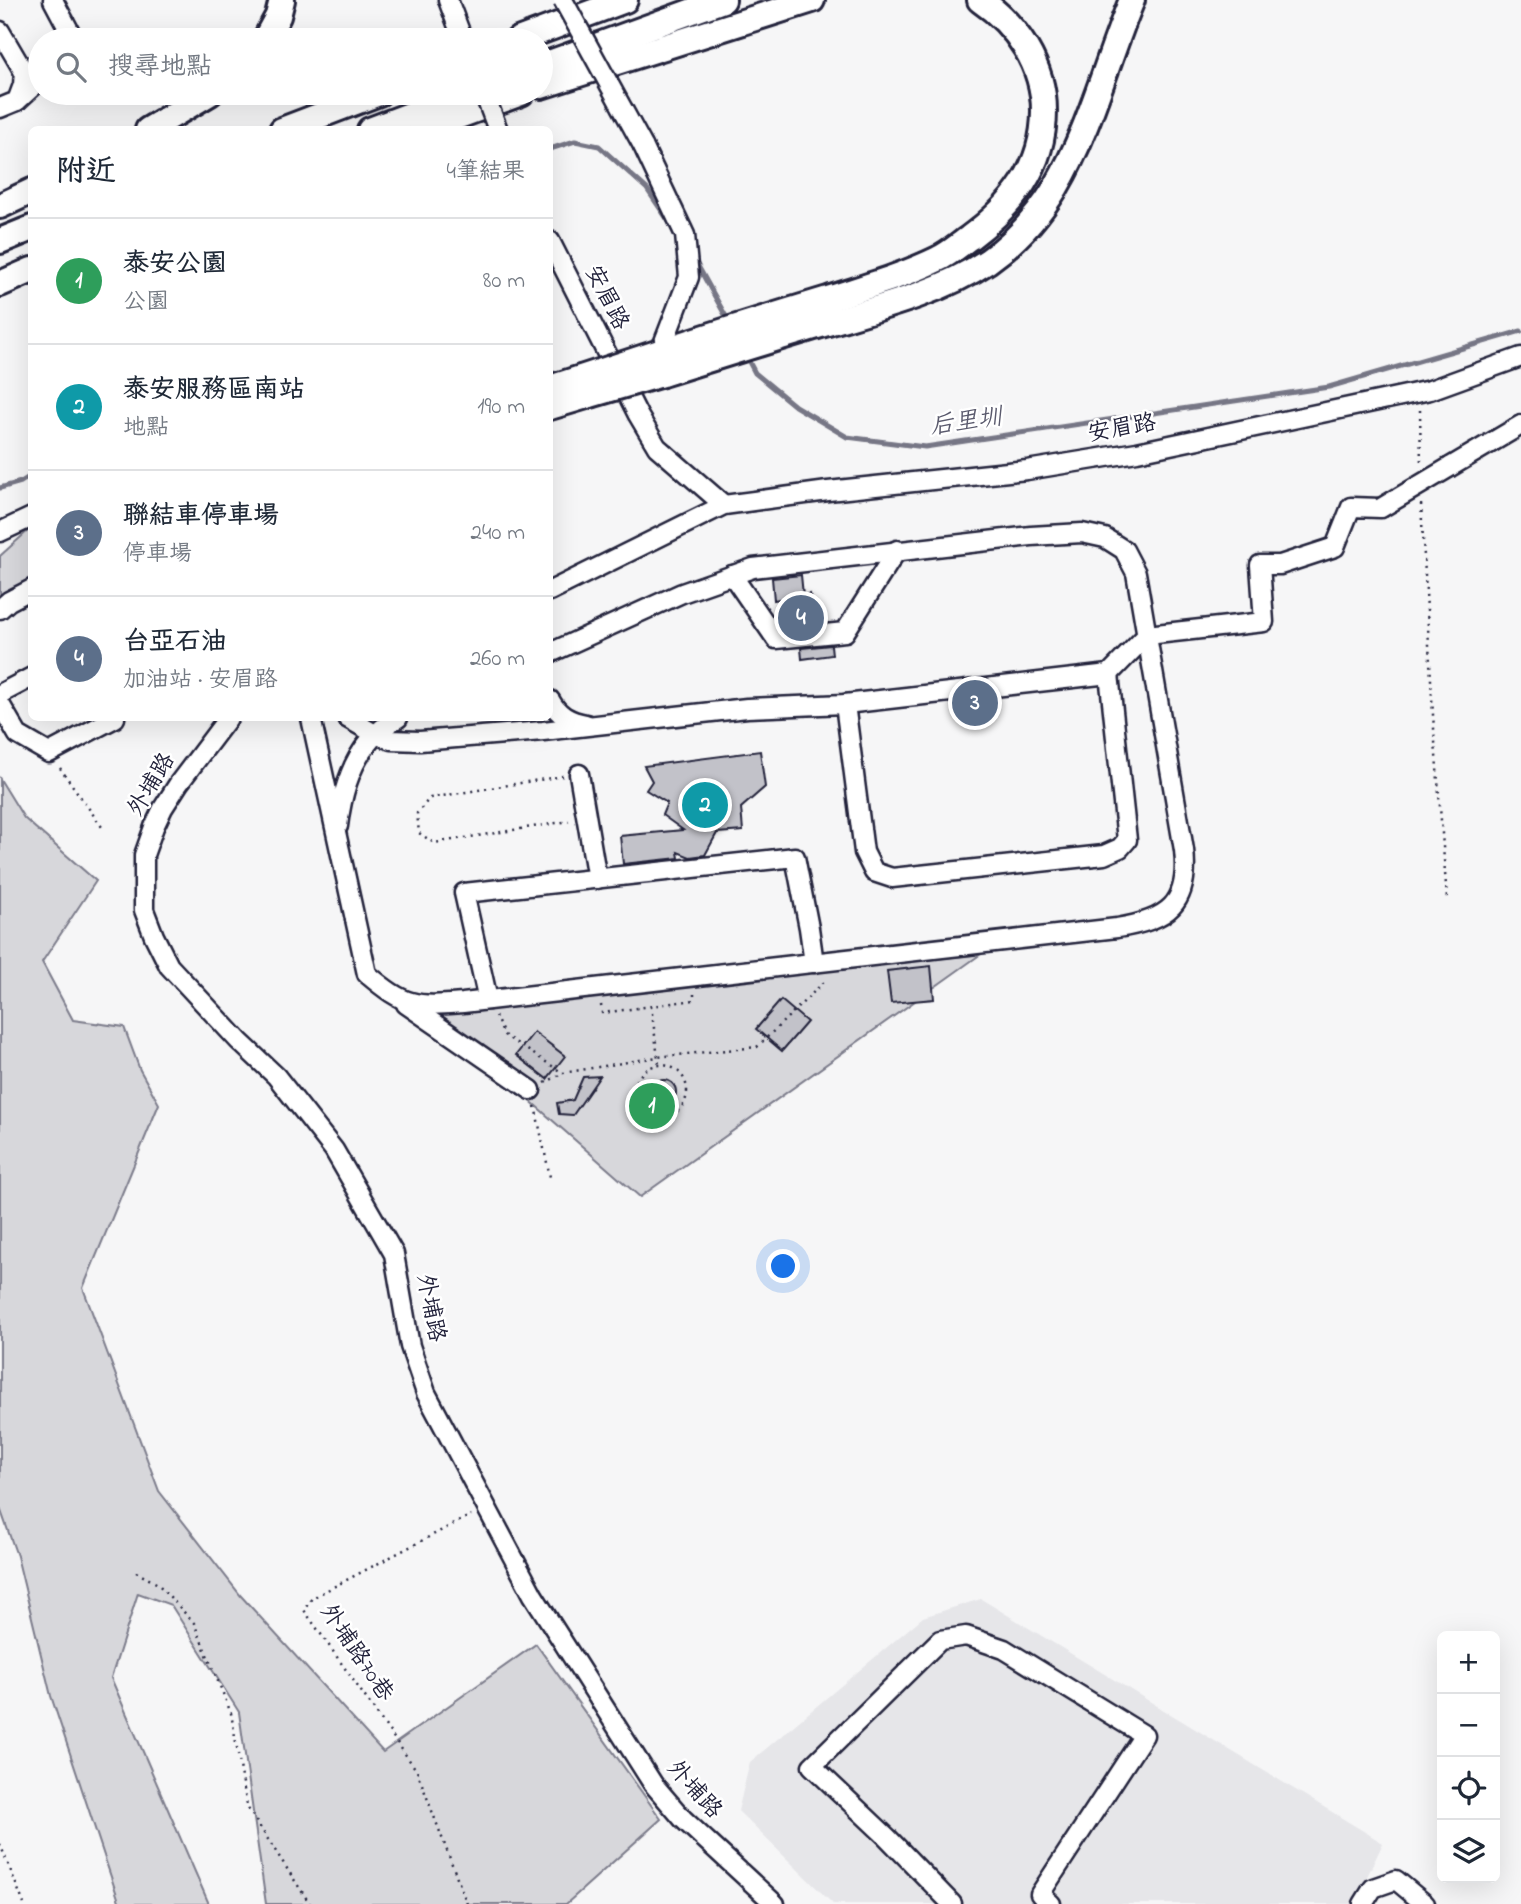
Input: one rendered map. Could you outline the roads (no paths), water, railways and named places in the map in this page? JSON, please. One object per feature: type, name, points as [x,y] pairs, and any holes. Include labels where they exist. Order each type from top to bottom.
[{"type":"highway","points":[[272,28],[282,0]]},
{"type":"highway","points":[[550,28],[625,0]]},
{"type":"highway","points":[[553,62],[723,0]]},
{"type":"highway","points":[[553,82],[812,0]]},
{"type":"highway","points":[[753,334],[940,259],[995,219],[1010,203],[1033,164],[1041,142],[1044,107],[1040,80],[1023,41],[994,9],[981,0]]},
{"type":"highway","points":[[553,388],[585,386],[753,334],[934,288],[987,261],[1022,233],[1055,188],[1080,138],[1132,0]]},
{"type":"highway","points":[[155,126],[190,105]]},
{"type":"highway","points":[[292,126],[348,105]]},
{"type":"highway","points":[[381,126],[436,105]]},
{"type":"highway","points":[[432,126],[489,105]]},
{"type":"highway","points":[[0,206],[28,193]]},
{"type":"highway","points":[[0,241],[28,230]]},
{"type":"highway","points":[[0,284],[28,272]]},
{"type":"highway","points":[[553,405],[585,386]]},
{"type":"street","points":[[53,0],[68,28]]},
{"type":"street","points":[[564,0],[643,146],[685,235],[689,278],[661,363]]},
{"type":"street","points":[[449,2],[459,28]]},
{"type":"street","points":[[0,31],[24,72],[23,85],[8,104]]},
{"type":"street","points":[[8,104],[28,89]]},
{"type":"street","points":[[489,105],[496,126]]},
{"type":"street","name":"安眉路","points":[[553,247],[657,447],[724,505]]},
{"type":"street","name":"安眉路","points":[[553,590],[724,505],[1027,470],[1137,452],[1420,392],[1521,357]]},
{"type":"street","points":[[353,721],[391,740],[420,741],[543,731],[747,708],[845,704],[1108,674],[1147,635],[1264,622],[1260,565],[1280,565],[1335,547],[1351,507],[1381,508],[1521,425]]},
{"type":"street","points":[[0,532],[28,519]]},
{"type":"street","points":[[397,998],[412,1004],[430,1006],[1117,928],[1142,924],[1164,914],[1179,897],[1187,874],[1136,573],[1124,550],[1105,538],[1082,533],[1031,536],[753,568],[682,593],[557,650]]},
{"type":"street","points":[[732,575],[776,639],[845,632],[897,550]]},
{"type":"street","points":[[0,609],[28,591]]},
{"type":"street","points":[[845,704],[864,852],[874,872],[892,878],[1104,855],[1120,848],[1127,840],[1108,674]]},
{"type":"street","points":[[0,694],[28,679]]},
{"type":"street","points":[[0,704],[18,735],[50,754],[110,721]]},
{"type":"street","points":[[553,706],[568,719],[591,725]]},
{"type":"street","name":"外埔路","points":[[226,721],[179,783],[154,827],[144,855],[144,910],[169,966],[239,1041],[276,1076],[334,1150],[394,1254],[410,1346],[426,1393],[533,1595],[653,1784],[683,1819],[775,1904]]},
{"type":"street","points":[[312,721],[367,974],[397,998],[531,1090]]},
{"type":"street","points":[[337,835],[340,804],[353,767],[362,749],[375,734],[394,721]]},
{"type":"street","points":[[579,774],[597,879]]},
{"type":"street","points":[[488,1000],[464,893],[794,857],[814,963]]},
{"type":"street","points":[[952,1904],[812,1766],[940,1640],[966,1636],[1004,1648],[1144,1735],[1040,1894],[1051,1904]]},
{"type":"street","points":[[1363,1904],[1373,1888],[1396,1880],[1425,1904]]},
{"type":"waterway","name":"后里圳","points":[[553,148],[575,141],[599,146],[647,189],[672,226]]},
{"type":"waterway","name":"后里圳","points":[[693,257],[729,322]]},
{"type":"waterway","name":"后里圳","points":[[746,356],[755,373],[795,406],[847,437],[925,447],[1329,387],[1521,331]]},
{"type":"waterway","name":"后里圳","points":[[0,488],[28,478]]},
{"type":"place","name":"台亞石油","points":[[801,618]]},
{"type":"place","name":"聯結車停車場","points":[[975,703]]},
{"type":"place","name":"泰安服務區南站","points":[[705,805]]},
{"type":"place","name":"泰安公園","points":[[652,1106]]}]
